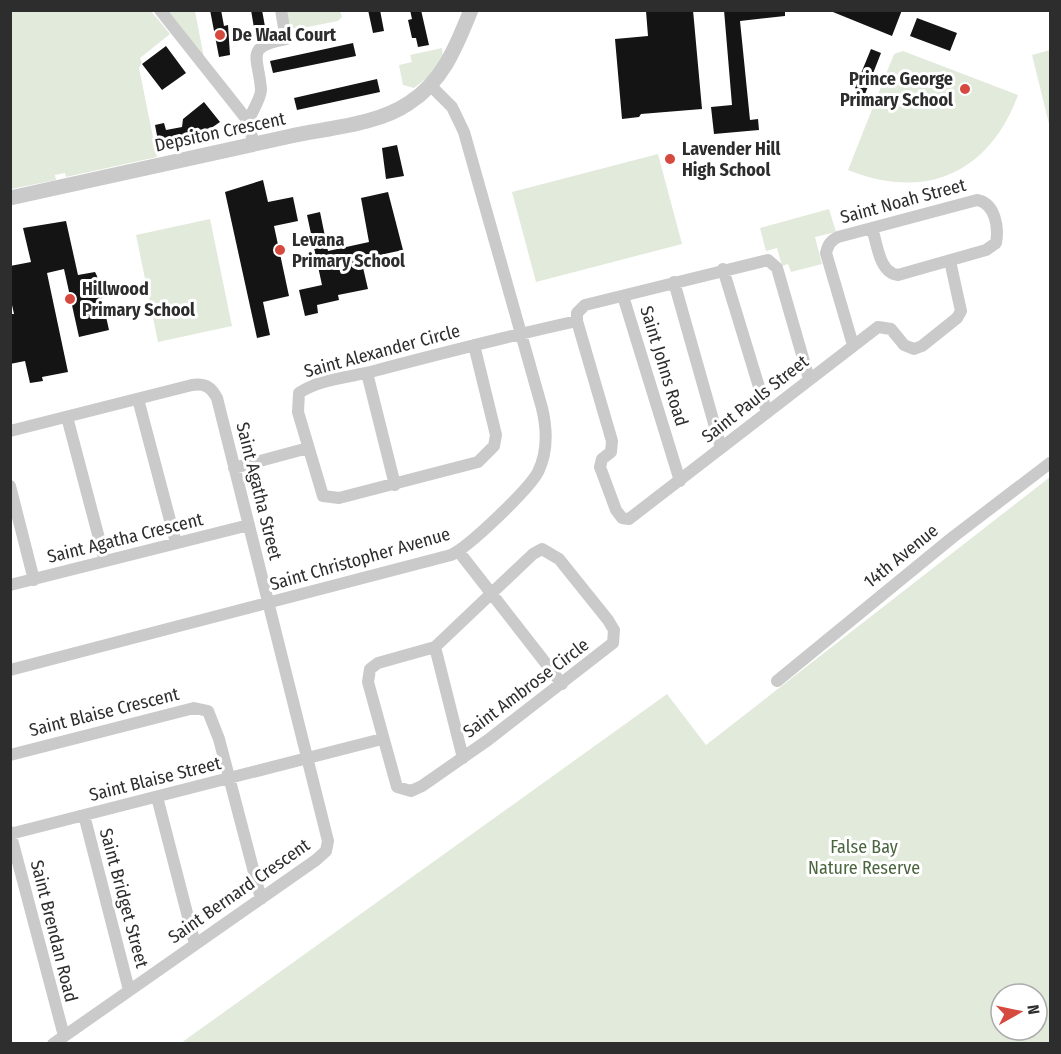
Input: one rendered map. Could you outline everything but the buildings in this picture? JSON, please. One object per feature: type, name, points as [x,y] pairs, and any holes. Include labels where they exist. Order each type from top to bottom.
[{"type":"street","points":[[160,10],[248,121],[254,145]]},
{"type":"street","points":[[248,121],[261,92],[254,60],[256,52],[264,44],[286,39],[281,10]]},
{"type":"street","name":"Depsiton Crescent","points":[[10,198],[377,117],[408,104],[431,86],[451,58],[471,10]]},
{"type":"street","name":"Saint Christopher Avenue","points":[[10,670],[459,552],[532,480],[541,464],[546,423],[461,123],[452,107],[431,86]]},
{"type":"street","name":"Saint Noah Street","points":[[853,345],[826,254],[833,239],[973,200],[985,202],[991,208],[997,230],[996,243],[986,250],[950,261]]},
{"type":"street","points":[[872,228],[883,265],[892,274],[950,261]]},
{"type":"street","points":[[577,321],[577,313],[582,307],[763,259],[774,263],[809,379]]},
{"type":"street","name":"Saint Pauls Street","points":[[577,321],[612,441],[611,452],[602,459],[600,467],[618,515],[625,519],[633,517],[853,345],[882,326],[891,328],[908,348],[919,348],[957,318],[962,306],[950,261]]},
{"type":"street","points":[[723,269],[766,413]]},
{"type":"street","points":[[674,282],[722,448]]},
{"type":"street","name":"Saint Johns Road","points":[[623,296],[680,481]]},
{"type":"street","name":"Saint Alexander Circle","points":[[474,345],[494,424],[494,446],[478,462],[339,498],[326,498],[321,493],[298,412],[299,393],[474,345],[577,321]]},
{"type":"street","points":[[367,373],[395,485]]},
{"type":"street","name":"Saint Agatha Street","points":[[138,399],[192,385],[200,384],[211,388],[217,398],[268,604]]},
{"type":"street","points":[[10,431],[138,399],[176,543]]},
{"type":"street","points":[[67,417],[105,561]]},
{"type":"street","points":[[234,468],[308,448]]},
{"type":"street","name":"14th Avenue","points":[[777,681],[953,537],[1050,463]]},
{"type":"street","points":[[10,486],[34,580]]},
{"type":"street","name":"Saint Agatha Crescent","points":[[10,585],[249,525]]},
{"type":"street","name":"Saint Ambrose Circle","points":[[542,549],[559,559],[591,599],[614,630],[613,643],[463,758],[417,789],[401,789],[394,783],[382,739],[368,682],[370,669],[378,663],[435,647],[490,595],[533,554],[542,549]]},
{"type":"street","points":[[459,552],[490,595],[562,684]]},
{"type":"street","name":"Saint Bernard Crescent","points":[[53,1044],[322,855],[328,846],[328,834],[268,604]]},
{"type":"street","points":[[435,647],[463,758]]},
{"type":"street","name":"Saint Blaise Crescent","points":[[10,755],[200,708],[208,711],[214,720],[229,778]]},
{"type":"street","points":[[308,758],[382,739]]},
{"type":"street","name":"Saint Blaise Street","points":[[11,833],[308,758]]},
{"type":"street","points":[[229,778],[261,898]]},
{"type":"street","points":[[157,797],[195,944]]},
{"type":"street","name":"Saint Bridget Street","points":[[84,815],[129,990]]},
{"type":"street","name":"Saint Brendan Road","points":[[11,833],[64,1036]]},
{"type":"green space","points":[[10,11],[151,11],[170,34],[140,58],[142,62],[139,68],[157,157],[66,177],[65,173],[55,175],[56,180],[11,189]]},
{"type":"green space","points":[[165,11],[195,11],[204,58]]},
{"type":"green space","points":[[286,11],[340,11],[342,17],[338,21],[297,29],[289,26]]},
{"type":"green space","points":[[442,48],[443,57],[428,77],[414,88],[403,85],[399,65],[412,62],[410,55]]},
{"type":"green space","points":[[1050,50],[1050,128],[1032,55]]},
{"type":"green space","points":[[903,51],[1018,95],[1006,122],[990,144],[972,162],[951,174],[928,181],[903,182],[876,179],[848,170],[894,54]]},
{"type":"green space","points":[[658,154],[682,244],[536,282],[512,192]]},
{"type":"green space","points":[[829,209],[836,232],[815,237],[822,264],[791,272],[788,264],[782,266],[777,248],[766,251],[760,228]]},
{"type":"green space","points":[[210,219],[232,326],[158,342],[136,235]]},
{"type":"green space","name":"False Bay Nature Reserve","points":[[1050,477],[1050,1043],[181,1043],[667,694],[706,745]]},
{"type":"place","name":"De Waal Court","points":[[220,35]]},
{"type":"place","name":"Prince George Primary School","points":[[965,89]]},
{"type":"place","name":"Lavender Hill High School","points":[[670,159]]},
{"type":"place","name":"Levana Primary School","points":[[280,250]]},
{"type":"place","name":"Hillwood Primary School","points":[[70,299]]}]
